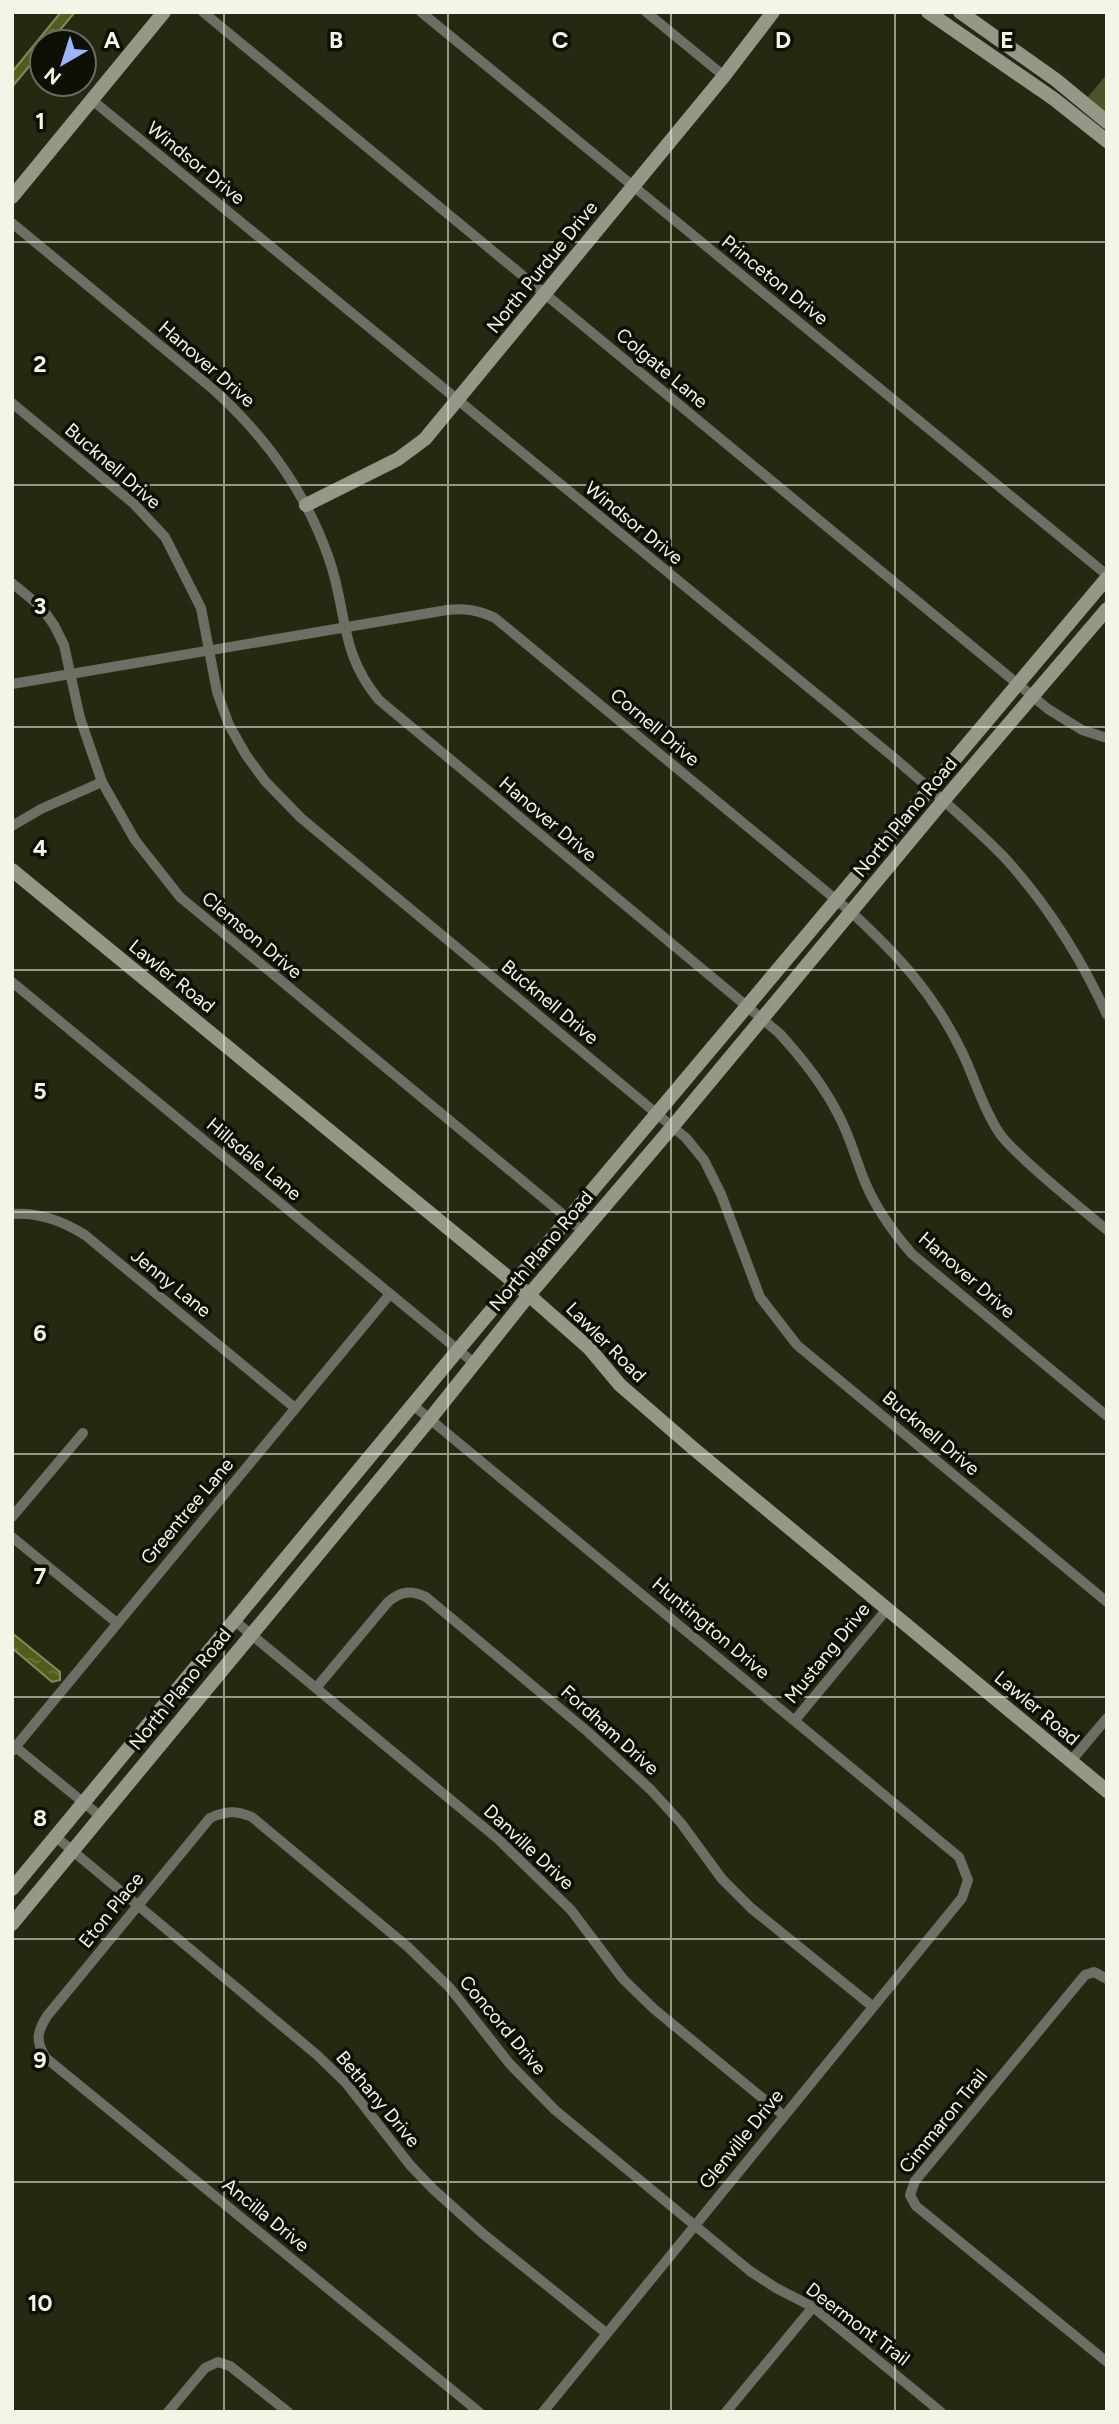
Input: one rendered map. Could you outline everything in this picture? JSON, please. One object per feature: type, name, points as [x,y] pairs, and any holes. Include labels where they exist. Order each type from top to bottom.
[{"type":"main road","points":[[12,197],[164,12]]},
{"type":"main road","name":"North Purdue Drive","points":[[306,505],[398,459],[425,439],[724,76],[773,12]]},
{"type":"main road","points":[[928,12],[1054,99],[1107,141]]},
{"type":"main road","points":[[960,12],[1107,122]]},
{"type":"main road","name":"North Plano Road","points":[[12,1889],[414,1406],[457,1350],[1107,576]]},
{"type":"main road","name":"North Plano Road","points":[[12,1924],[430,1419],[529,1295],[1107,609]]},
{"type":"main road","name":"Lawler Road","points":[[12,870],[515,1283],[589,1348],[631,1394],[1107,1791]]},
{"type":"street","name":"Colgate Lane","points":[[203,12],[1018,684],[1082,730],[1107,738]]},
{"type":"street","name":"Princeton Drive","points":[[421,12],[1107,576]]},
{"type":"street","points":[[646,12],[724,76]]},
{"type":"street","name":"Windsor Drive","points":[[92,100],[882,748],[943,801],[1005,859],[1045,908],[1106,1009]]},
{"type":"street","name":"Hanover Drive","points":[[12,223],[215,390],[244,417],[286,471],[306,505],[329,557],[341,604],[343,628],[354,660],[363,681],[379,700],[779,1033],[808,1064],[826,1091],[841,1119],[865,1183],[893,1233],[912,1254],[1107,1416]]},
{"type":"street","name":"Bucknell Drive","points":[[12,403],[134,504],[165,537],[201,608],[217,692],[229,725],[265,781],[301,818],[686,1138],[704,1160],[721,1194],[760,1297],[797,1345],[1107,1602]]},
{"type":"street","name":"Clemson Drive","points":[[12,583],[41,607],[54,625],[64,645],[87,744],[102,782],[135,840],[180,897],[583,1231]]},
{"type":"street","name":"Cornell Drive","points":[[12,684],[461,608],[479,611],[495,618],[837,900],[908,967],[940,1012],[1001,1136],[1045,1179],[1107,1230]]},
{"type":"street","points":[[12,826],[41,809],[102,782]]},
{"type":"street","name":"Hillsdale Lane","points":[[12,982],[474,1363]]},
{"type":"street","name":"Jenny Lane","points":[[12,1214],[46,1217],[66,1223],[85,1235],[295,1408]]},
{"type":"street","name":"Greentree Lane","points":[[13,1747],[390,1294]]},
{"type":"street","name":"Huntington Drive","points":[[414,1406],[959,1857],[968,1880],[965,1888]]},
{"type":"street","points":[[12,1517],[83,1433]]},
{"type":"street","points":[[12,1537],[117,1623]]},
{"type":"street","name":"Fordham Drive","points":[[316,1688],[387,1602],[406,1592],[415,1591],[426,1597],[589,1732],[651,1790],[681,1824],[722,1879],[751,1908],[872,2006]]},
{"type":"street","name":"Mustang Drive","points":[[795,1720],[887,1609]]},
{"type":"street","name":"Danville Drive","points":[[235,1621],[498,1839],[571,1910],[623,1979],[654,2009],[783,2115]]},
{"type":"street","points":[[1071,1762],[1107,1718]]},
{"type":"street","points":[[13,1747],[100,1816]]},
{"type":"street","name":"Eton Place","points":[[37,2042],[40,2027],[47,2016],[210,1818],[225,1811]]},
{"type":"street","name":"Concord Drive","points":[[225,1811],[238,1812],[252,1818],[408,1947],[450,1988],[509,2063],[555,2110],[750,2271]]},
{"type":"street","name":"Bethany Drive","points":[[56,1837],[317,2055],[346,2083],[410,2165],[433,2189],[482,2233],[606,2333]]},
{"type":"street","name":"Glenville Drive","points":[[543,2412],[962,1898],[965,1888]]},
{"type":"street","name":"Cimmaron Trail","points":[[1107,1979],[1094,1972],[1085,1975],[915,2181],[910,2195],[916,2207],[1107,2362]]},
{"type":"street","name":"Ancilla Drive","points":[[37,2042],[46,2057],[479,2412]]},
{"type":"street","name":"Deermont Trail","points":[[750,2271],[813,2307],[941,2412]]},
{"type":"street","points":[[726,2412],[813,2307]]},
{"type":"street","points":[[168,2412],[205,2368],[218,2362],[230,2366],[288,2412]]},
{"type":"shaded area","points":[[1107,74],[1107,114],[1087,98]]},
{"type":"water","points":[[61,12],[75,12],[62,28],[48,28]]},
{"type":"water","points":[[28,52],[28,68],[12,87],[12,72]]},
{"type":"water","points":[[12,1633],[60,1672],[60,1680],[52,1682],[12,1648]]}]
